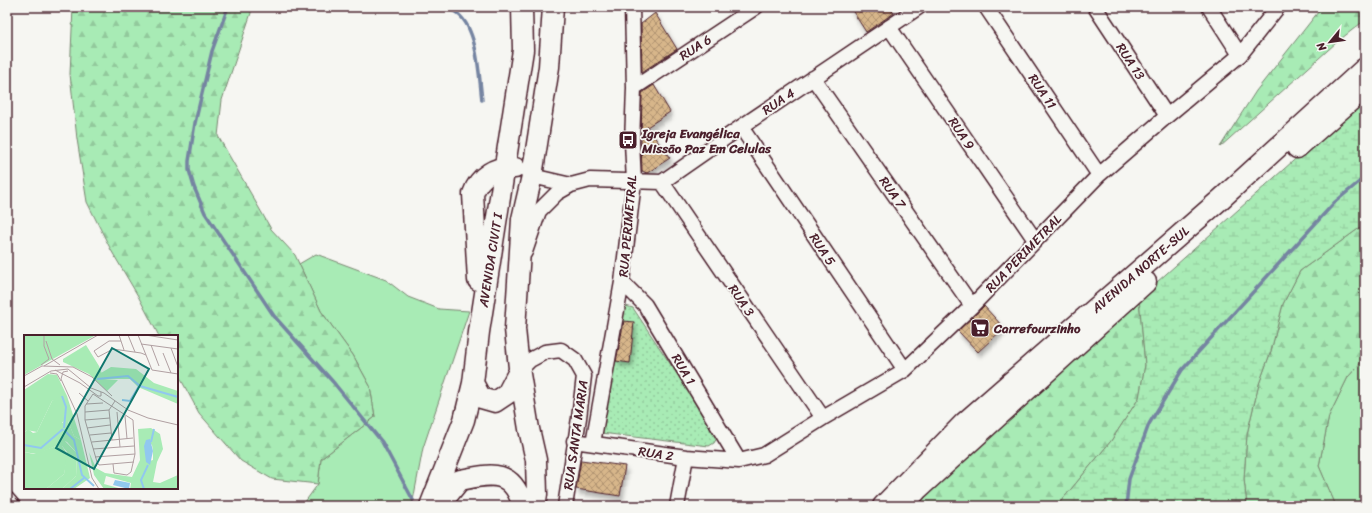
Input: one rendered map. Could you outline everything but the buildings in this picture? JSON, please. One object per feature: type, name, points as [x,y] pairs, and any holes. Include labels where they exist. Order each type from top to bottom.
[{"type":"main road","name":"AVENIDA CIVIT I","points":[[430,506],[464,420],[473,383],[479,332],[523,50],[522,7]]},
{"type":"main road","name":"AVENIDA CIVIT I","points":[[536,506],[536,460],[519,371],[515,329],[522,219],[532,176],[549,67],[553,7]]},
{"type":"main road","name":"AVENIDA NORTE-SUL","points":[[883,506],[964,423],[1221,199],[1365,68]]},
{"type":"main road","name":"AVENIDA NORTE-SUL","points":[[903,506],[918,489],[1104,320],[1365,88]]},
{"type":"main road","points":[[479,332],[473,194],[477,183],[484,176],[494,171],[514,168],[520,173],[522,219]]},
{"type":"main road","points":[[473,383],[481,398],[495,402],[507,394],[519,371]]},
{"type":"main road","points":[[439,506],[460,480],[490,475],[507,479],[520,496],[523,506]]},
{"type":"street","name":"RUA PERIMETRAL","points":[[593,443],[622,282],[634,182],[632,142],[634,88],[632,7]]},
{"type":"street","name":"RUA 6","points":[[634,88],[756,7]]},
{"type":"street","name":"RUA 4","points":[[662,182],[741,126],[919,7]]},
{"type":"street","name":"RUA 11","points":[[986,7],[1099,175]]},
{"type":"street","name":"RUA 13","points":[[1095,7],[1167,116]]},
{"type":"street","points":[[1209,7],[1240,56]]},
{"type":"street","name":"RUA PERIMETRAL","points":[[739,461],[764,455],[823,418],[905,370],[972,306],[1099,175],[1167,116],[1240,56],[1278,7]]},
{"type":"street","name":"RUA 9","points":[[889,27],[1035,240]]},
{"type":"street","name":"RUA 7","points":[[813,78],[972,306]]},
{"type":"street","name":"RUA 5","points":[[741,126],[905,370]]},
{"type":"street","points":[[532,176],[571,185]]},
{"type":"street","points":[[518,274],[539,211],[551,198],[571,185],[590,180],[662,182]]},
{"type":"street","name":"RUA 3","points":[[662,182],[823,418]]},
{"type":"street","name":"RUA 1","points":[[622,282],[645,304],[739,461]]},
{"type":"street","name":"RUA SANTA MARIA","points":[[519,371],[530,360],[545,352],[561,350],[576,360],[584,376],[580,418],[574,441],[565,506]]},
{"type":"street","name":"RUA 2","points":[[574,441],[686,457],[739,461]]},
{"type":"street","points":[[677,506],[686,457]]},
{"type":"street","points":[[7,499],[13,506]]},
{"type":"green space","points":[[73,7],[250,7],[251,13],[222,100],[218,136],[271,229],[295,255],[321,311],[353,355],[370,386],[375,417],[321,459],[318,484],[272,479],[241,461],[199,413],[178,374],[178,335],[158,335],[111,250],[87,202],[77,139],[70,74]]},
{"type":"green space","points":[[1322,7],[1365,7],[1365,20],[1337,42],[1220,147],[1256,91]]},
{"type":"green space","points":[[1365,97],[1365,224],[1300,271],[1283,304],[1271,351],[1259,384],[1247,434],[1244,479],[1247,506],[1057,506],[1111,441],[1139,398],[1145,365],[1139,298]]},
{"type":"green space","points":[[1365,224],[1365,358],[1348,377],[1329,416],[1319,466],[1336,506],[1247,506],[1244,479],[1247,434],[1259,384],[1271,351],[1283,304],[1300,271]]},
{"type":"green space","points":[[316,254],[386,280],[408,297],[439,309],[469,311],[423,448],[412,506],[302,506],[318,484],[321,459],[375,417],[370,386],[353,355],[321,311],[299,264]]},
{"type":"green space","points":[[1139,298],[1145,365],[1139,398],[1111,441],[1057,506],[917,506],[961,459]]},
{"type":"green space","points":[[622,305],[633,308],[715,431],[717,438],[714,443],[709,446],[601,433]]},
{"type":"green space","points":[[1365,358],[1365,506],[1336,506],[1319,466],[1329,416],[1348,377]]},
{"type":"waterway","points":[[228,7],[212,51],[195,123],[189,161],[189,170],[194,187],[205,213],[274,316],[333,382],[382,442],[413,500]]},
{"type":"waterway","points":[[310,7],[359,7]]},
{"type":"waterway","points":[[441,7],[450,9],[456,13],[465,21],[470,31],[474,42],[482,100]]},
{"type":"waterway","points":[[1126,506],[1129,479],[1149,424],[1182,370],[1335,202],[1365,177]]},
{"type":"place","name":"Igreja Evangélica Missão Paz Em Celulas","points":[[628,140]]},
{"type":"place","name":"Carrefourzinho","points":[[980,328]]}]
